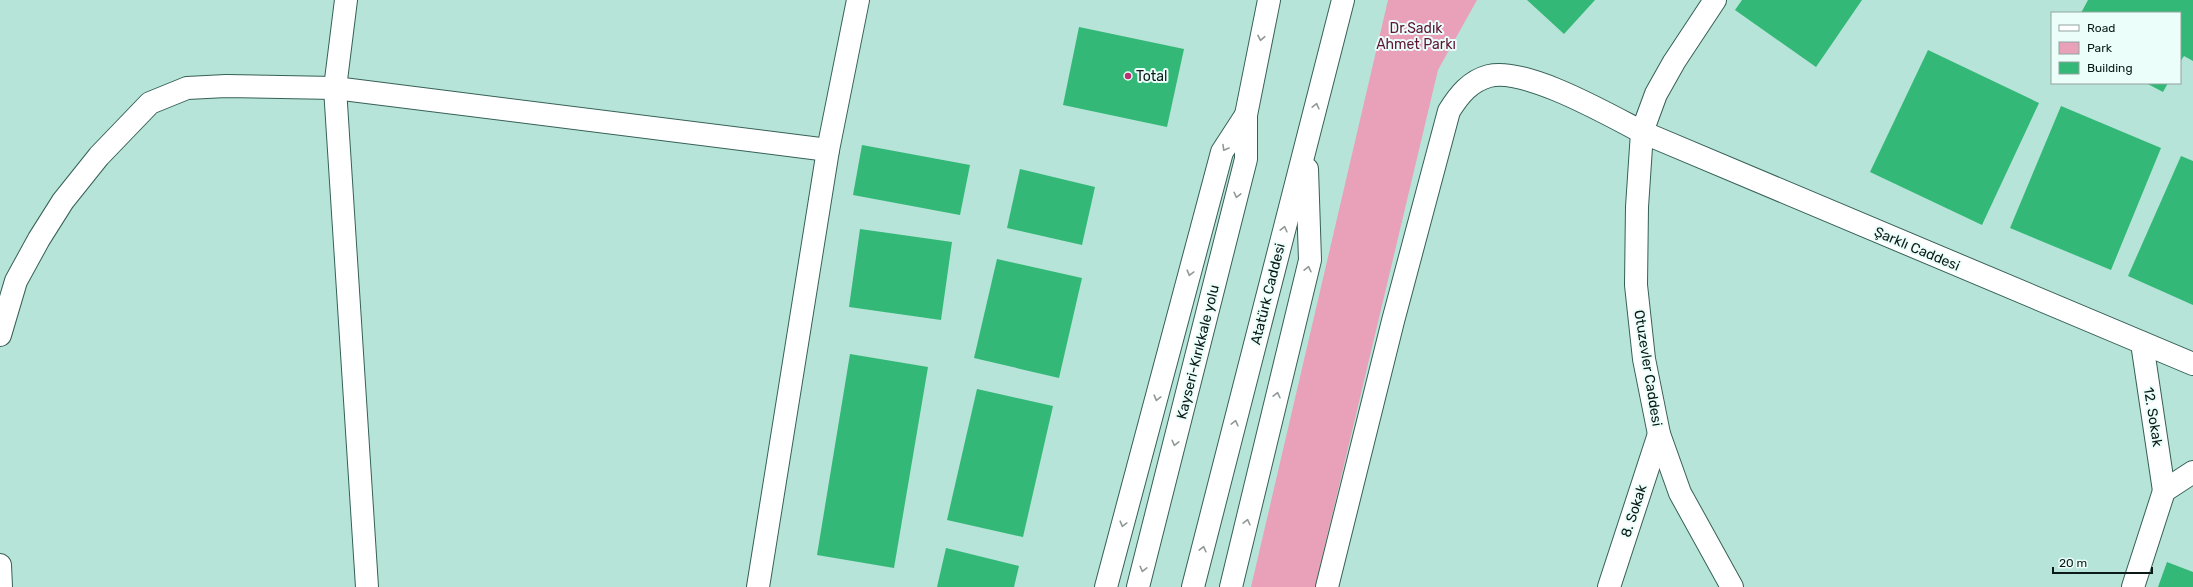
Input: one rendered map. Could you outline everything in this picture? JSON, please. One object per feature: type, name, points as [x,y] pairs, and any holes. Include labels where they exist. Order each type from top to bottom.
[{"type":"main road","points":[[346,0],[336,88],[367,587]]},
{"type":"main road","points":[[758,587],[828,150],[858,0]]},
{"type":"main road","points":[[1106,587],[1222,152],[1246,115],[1269,0]]},
{"type":"main road","name":"Atatürk Caddesi","points":[[1193,587],[1342,0]]},
{"type":"main road","name":"Otuzevler Caddesi","points":[[1715,0],[1670,68],[1656,94],[1642,132],[1637,207],[1636,285],[1644,359],[1659,434],[1680,493],[1732,587]]},
{"type":"main road","name":"Şarklı Caddesi","points":[[1327,587],[1393,321],[1449,111],[1459,95],[1473,83],[1490,76],[1514,76],[1566,93],[1642,132],[2193,364]]},
{"type":"main road","points":[[0,335],[16,281],[39,239],[64,200],[99,156],[150,102],[187,88],[226,86],[336,88],[828,150]]},
{"type":"main road","name":"Kayseri-Kırıkkale yolu","points":[[1138,587],[1246,159],[1246,115]]},
{"type":"main road","points":[[1231,587],[1310,260],[1306,144]]},
{"type":"main road","name":"12. Sokak","points":[[2133,587],[2164,491],[2142,343]]},
{"type":"main road","name":"8. Sokak","points":[[1609,587],[1659,434]]},
{"type":"main road","points":[[2164,491],[2193,472]]},
{"type":"main road","points":[[0,565],[1,587]]},
{"type":"green space","name":"Dr.Sadık Ahmet Parkı","points":[[1388,0],[1477,0],[1438,70],[1315,587],[1251,587]]},
{"type":"building","points":[[1527,0],[1595,0],[1564,34]]},
{"type":"building","points":[[1742,0],[1862,0],[1816,67],[1735,10]]},
{"type":"building","points":[[2088,0],[2193,0],[2193,61],[2184,56],[2181,60],[2181,12],[2082,12]]},
{"type":"building","points":[[1079,27],[1184,49],[1167,127],[1063,105]]},
{"type":"building","points":[[1928,50],[2039,103],[1982,225],[1870,172]]},
{"type":"building","points":[[2148,84],[2167,84],[2163,92]]},
{"type":"building","points":[[2061,106],[2161,148],[2111,270],[2010,228]]},
{"type":"building","points":[[862,145],[970,165],[960,215],[853,195]]},
{"type":"building","points":[[2181,156],[2193,161],[2193,305],[2128,276]]},
{"type":"building","points":[[1020,169],[1095,187],[1082,245],[1007,228]]},
{"type":"building","points":[[860,229],[952,242],[941,320],[849,307]]},
{"type":"building","points":[[997,259],[1082,278],[1059,378],[974,358]]},
{"type":"building","points":[[850,354],[928,367],[894,568],[817,555]]},
{"type":"building","points":[[977,389],[1053,406],[1023,537],[947,520]]},
{"type":"building","points":[[946,548],[1019,566],[1014,587],[937,587]]},
{"type":"building","points":[[2167,562],[2193,572],[2193,587],[2158,587]]},
{"type":"place","name":"Total","points":[[1128,76]]}]
